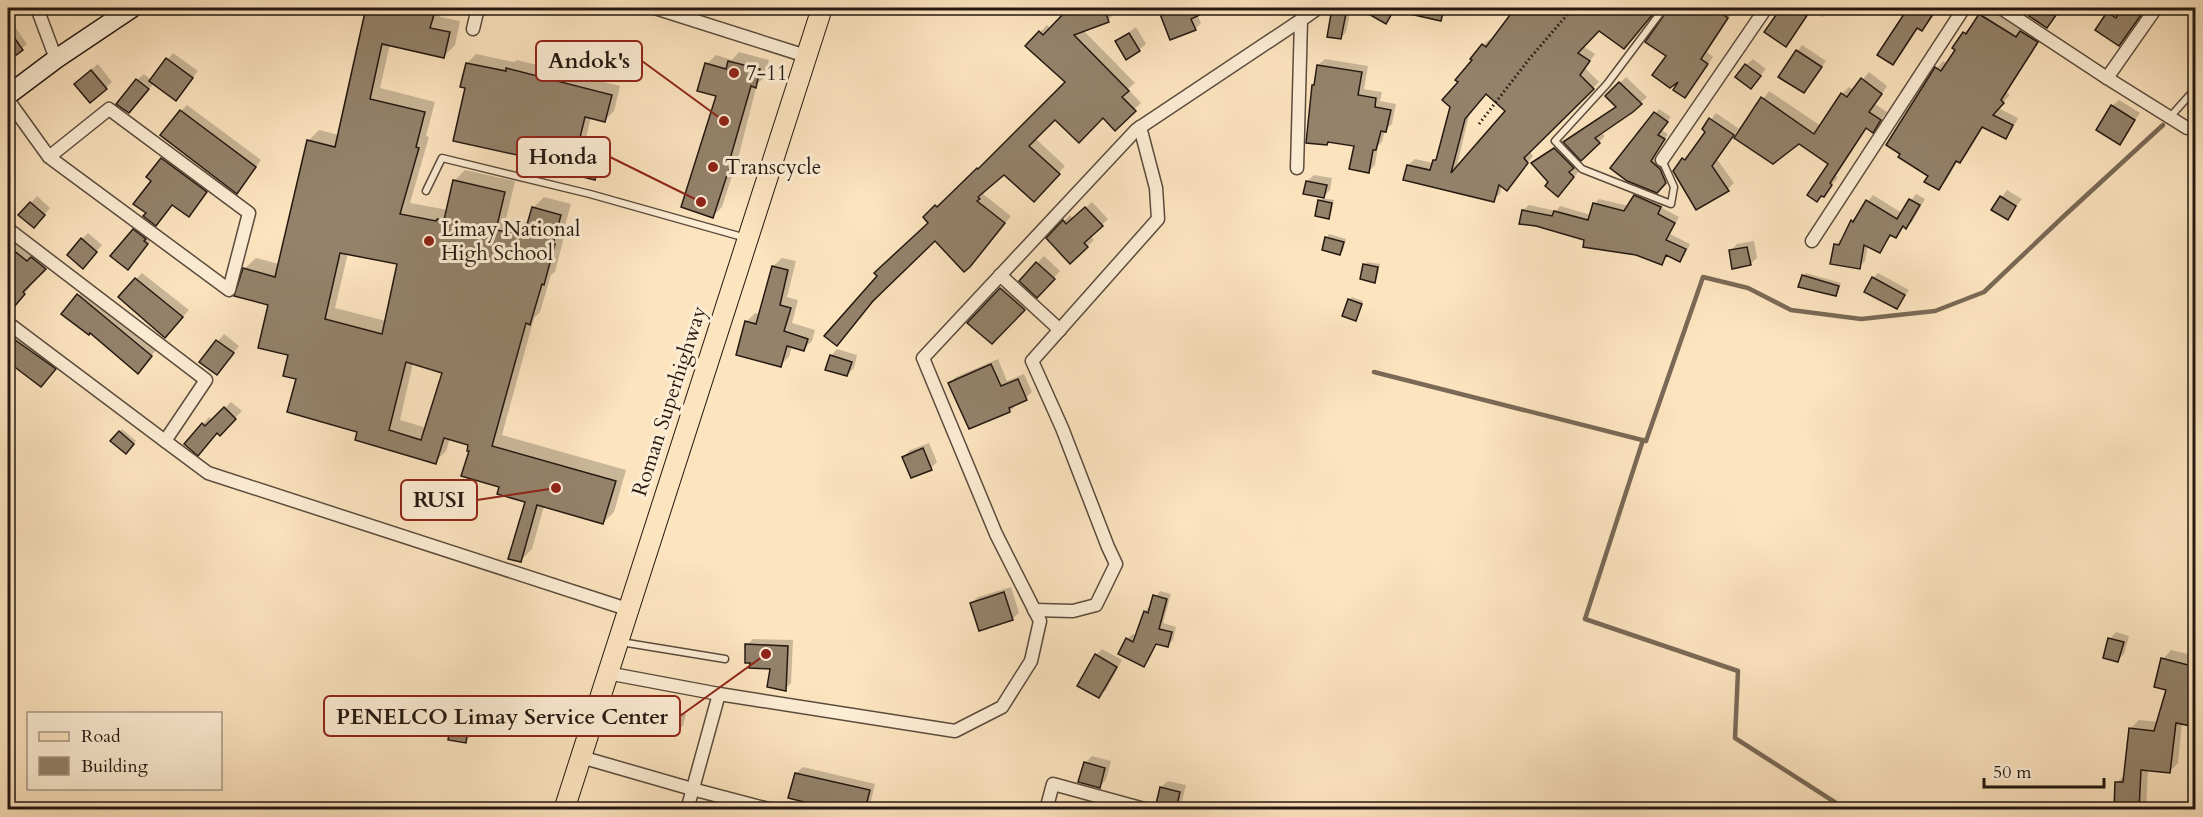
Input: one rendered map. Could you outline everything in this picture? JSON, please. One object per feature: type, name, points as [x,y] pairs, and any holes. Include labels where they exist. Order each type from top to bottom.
[{"type":"main road","name":"Roman Superhighway","points":[[564,810],[822,8]]},
{"type":"street","points":[[37,8],[56,59]]},
{"type":"street","points":[[8,95],[56,59],[132,8]]},
{"type":"street","points":[[472,30],[478,8]]},
{"type":"street","points":[[659,8],[806,56]]},
{"type":"street","points":[[607,673],[719,694],[955,731],[1002,706],[1031,661],[1040,621],[996,534],[923,358],[1140,128],[1318,8]]},
{"type":"street","points":[[1662,160],[1766,8]]},
{"type":"street","points":[[1812,242],[1964,8]]},
{"type":"street","points":[[2001,8],[2187,128],[2196,128]]},
{"type":"street","points":[[2107,78],[2156,8]]},
{"type":"street","points":[[1297,168],[1301,20]]},
{"type":"street","points":[[8,100],[49,157],[229,290],[249,213],[128,123],[109,109],[49,157]]},
{"type":"street","points":[[1034,610],[1073,611],[1096,605],[1116,564],[1032,361],[1158,219],[1156,188],[1140,128]]},
{"type":"street","points":[[8,229],[206,380],[165,441]]},
{"type":"street","points":[[1000,275],[1060,330]]},
{"type":"street","points":[[8,322],[208,472],[627,609]]},
{"type":"street","points":[[687,810],[719,694]]},
{"type":"street","points":[[581,757],[772,810]]},
{"type":"street","points":[[1046,810],[1053,784],[1148,810]]},
{"type":"lane","points":[[1662,160],[1674,187],[1671,204],[1582,169],[1554,141],[1608,84],[1664,8]]},
{"type":"lane","points":[[2170,117],[2196,88]]},
{"type":"lane","points":[[426,191],[442,158],[590,194],[747,238]]},
{"type":"lane","points":[[617,641],[725,659]]},
{"type":"path","points":[[1479,124],[1530,58],[1573,8]]},
{"type":"building","points":[[371,8],[436,8],[430,28],[450,32],[444,58],[382,44],[370,99],[425,112],[416,147],[419,148],[400,214],[436,221],[437,219],[444,220],[453,180],[505,192],[496,230],[524,235],[532,207],[561,215],[544,285],[542,284],[530,325],[526,323],[492,446],[616,481],[603,524],[537,505],[521,562],[508,559],[525,502],[497,494],[499,487],[461,476],[469,451],[467,451],[468,445],[444,438],[436,464],[355,440],[357,432],[287,412],[296,379],[283,376],[288,355],[258,348],[268,305],[234,296],[243,268],[275,277],[307,140],[335,147],[365,12],[370,13]],"holes":[[[340,253],[397,264],[382,334],[325,319]],[[406,362],[442,373],[421,440],[389,430]]]},
{"type":"building","points":[[1071,8],[1104,8],[1109,22],[1074,35],[1129,91],[1122,97],[1136,111],[1115,131],[1103,118],[1079,143],[1055,120],[1029,146],[1060,174],[1034,202],[1004,175],[978,197],[980,199],[977,201],[1005,223],[970,267],[964,272],[935,241],[873,301],[837,346],[824,336],[877,276],[874,273],[928,223],[923,217],[935,205],[937,207],[978,169],[1065,82],[1025,46],[1039,31],[1043,35]]},
{"type":"building","points":[[1170,8],[1214,8],[1191,19],[1196,30],[1170,40],[1160,14]]},
{"type":"building","points":[[1332,8],[1347,8],[1341,39],[1327,37]]},
{"type":"building","points":[[1358,8],[1395,8],[1386,24]]},
{"type":"building","points":[[1405,8],[1444,8],[1441,21],[1405,13]]},
{"type":"building","points":[[1498,8],[1658,8],[1624,49],[1599,31],[1578,53],[1590,61],[1580,75],[1594,89],[1524,158],[1528,163],[1507,191],[1499,185],[1494,202],[1403,180],[1407,165],[1430,170],[1433,160],[1436,160],[1450,107],[1442,100],[1458,82],[1455,80],[1482,44],[1486,47],[1510,15]],"holes":[[[1486,94],[1505,111],[1451,173],[1465,119]]]},
{"type":"building","points":[[1669,8],[1714,8],[1728,18],[1701,59],[1708,64],[1685,98],[1673,90],[1678,82],[1670,88],[1652,75],[1666,56],[1645,42]]},
{"type":"building","points":[[1781,8],[1812,8],[1786,47],[1764,32]]},
{"type":"building","points":[[1908,8],[1937,8],[1922,31],[1917,28],[1893,65],[1877,55]]},
{"type":"building","points":[[2034,8],[2061,8],[2047,28],[2029,16]]},
{"type":"building","points":[[2122,8],[2146,8],[2119,46],[2095,30],[2107,12],[2116,18]]},
{"type":"building","points":[[1979,14],[2016,37],[2020,31],[2038,42],[2001,100],[2004,103],[1993,115],[2013,125],[2006,139],[1982,127],[1960,163],[1956,161],[1939,190],[1924,182],[1928,176],[1898,157],[1900,154],[1886,145],[1935,67],[1941,71],[1955,50],[1952,48],[1963,32],[1966,34]]},
{"type":"building","points":[[8,29],[23,50],[8,61]]},
{"type":"building","points":[[1129,33],[1140,51],[1126,60],[1115,41]]},
{"type":"building","points":[[1796,50],[1822,67],[1804,93],[1778,77]]},
{"type":"building","points":[[166,58],[193,78],[176,101],[149,81]]},
{"type":"building","points":[[728,61],[760,69],[756,88],[751,86],[730,159],[732,160],[713,218],[681,207],[716,96],[697,91],[705,63],[726,69]]},
{"type":"building","points":[[466,63],[506,71],[506,68],[612,95],[605,122],[585,117],[576,154],[600,161],[595,180],[575,175],[577,168],[453,141],[465,88],[460,87]]},
{"type":"building","points":[[1745,64],[1761,76],[1751,89],[1735,77]]},
{"type":"building","points":[[1317,65],[1362,72],[1358,95],[1376,98],[1375,107],[1391,110],[1386,132],[1381,131],[1376,150],[1373,150],[1369,173],[1349,169],[1354,146],[1328,142],[1327,145],[1306,143],[1312,85],[1314,85]]},
{"type":"building","points":[[91,70],[107,89],[90,103],[74,84]]},
{"type":"building","points":[[1861,78],[1882,94],[1869,112],[1881,120],[1873,133],[1866,128],[1830,183],[1832,185],[1824,197],[1821,196],[1817,202],[1807,195],[1828,164],[1799,144],[1773,164],[1734,138],[1761,97],[1814,134],[1841,93],[1847,97]]},
{"type":"building","points":[[136,79],[149,89],[129,113],[116,104]]},
{"type":"building","points":[[1619,82],[1642,104],[1595,138],[1600,143],[1581,161],[1563,142],[1616,107],[1605,96]]},
{"type":"building","points":[[2111,105],[2135,120],[2120,145],[2096,130]]},
{"type":"building","points":[[180,110],[256,167],[237,194],[160,135]]},
{"type":"building","points":[[1654,112],[1668,122],[1658,135],[1665,139],[1651,161],[1660,169],[1666,183],[1657,193],[1627,181],[1610,168]]},
{"type":"building","points":[[1709,118],[1734,135],[1712,166],[1729,191],[1696,210],[1673,171],[1682,158],[1685,160],[1705,132],[1702,129]]},
{"type":"building","points":[[1554,148],[1574,168],[1569,172],[1574,177],[1558,197],[1545,186],[1548,182],[1531,163]]},
{"type":"building","points":[[161,158],[207,192],[189,217],[172,205],[156,226],[143,216],[146,213],[133,204],[151,181],[146,177]]},
{"type":"building","points":[[1306,181],[1327,185],[1324,198],[1303,194]]},
{"type":"building","points":[[1634,195],[1661,207],[1658,214],[1675,223],[1666,240],[1686,249],[1680,262],[1666,255],[1662,265],[1636,255],[1583,247],[1584,240],[1536,226],[1519,224],[1522,210],[1552,216],[1554,211],[1588,220],[1593,203],[1624,211]]},
{"type":"building","points":[[2000,196],[2016,206],[2008,220],[1991,210]]},
{"type":"building","points":[[1909,199],[1920,205],[1906,229],[1903,226],[1896,238],[1890,235],[1880,253],[1864,245],[1860,269],[1830,264],[1834,244],[1839,245],[1851,220],[1853,222],[1866,200],[1897,219]]},
{"type":"building","points":[[1318,200],[1332,203],[1329,219],[1315,216]]},
{"type":"building","points":[[30,202],[45,215],[34,228],[18,215]]},
{"type":"building","points":[[1085,207],[1103,226],[1084,243],[1088,247],[1070,264],[1046,238],[1063,220],[1066,224]]},
{"type":"building","points":[[133,229],[146,239],[144,241],[148,244],[128,270],[110,256]]},
{"type":"building","points":[[1325,237],[1344,242],[1340,255],[1322,250]]},
{"type":"building","points":[[81,238],[97,252],[83,269],[67,255]]},
{"type":"building","points":[[8,246],[27,261],[31,257],[46,269],[23,292],[25,294],[8,314]]},
{"type":"building","points":[[1747,247],[1751,265],[1732,269],[1729,250]]},
{"type":"building","points":[[1036,262],[1055,279],[1037,298],[1019,281]]},
{"type":"building","points":[[1363,264],[1378,267],[1375,283],[1360,279]]},
{"type":"building","points":[[772,266],[788,270],[780,305],[791,308],[784,331],[808,339],[804,351],[787,346],[781,367],[736,355],[745,321],[756,324]]},
{"type":"building","points":[[1802,275],[1839,286],[1836,296],[1798,287]]},
{"type":"building","points":[[1872,277],[1905,295],[1897,309],[1864,292]]},
{"type":"building","points":[[135,278],[183,317],[165,338],[118,297]]},
{"type":"building","points":[[1000,288],[1025,310],[992,344],[967,323]]},
{"type":"building","points":[[77,294],[152,356],[138,374],[90,333],[89,335],[61,314]]},
{"type":"building","points":[[1348,299],[1362,304],[1356,321],[1342,316]]},
{"type":"building","points":[[8,335],[56,369],[41,387],[8,362]]},
{"type":"building","points":[[216,340],[234,353],[217,375],[199,362]]},
{"type":"building","points":[[830,355],[852,362],[847,376],[825,370]]},
{"type":"building","points":[[991,364],[1001,386],[1018,379],[1027,400],[1009,408],[1010,412],[969,429],[948,383]]},
{"type":"building","points":[[224,407],[236,419],[220,436],[217,433],[198,456],[184,444],[202,423],[205,426]]},
{"type":"building","points":[[119,431],[134,444],[126,454],[110,441]]},
{"type":"building","points":[[923,448],[932,470],[911,478],[902,457]]},
{"type":"building","points":[[1004,592],[1013,620],[979,631],[970,603]]},
{"type":"building","points":[[1153,595],[1167,599],[1159,629],[1172,632],[1168,647],[1156,644],[1144,667],[1118,654],[1126,638],[1133,642],[1144,611],[1148,613]]},
{"type":"building","points":[[2108,638],[2124,642],[2118,662],[2103,658]]},
{"type":"building","points":[[745,644],[788,646],[786,691],[767,687],[770,669],[749,668],[750,663],[745,663]]},
{"type":"building","points":[[1095,654],[1117,667],[1099,698],[1077,686]]},
{"type":"building","points":[[2161,658],[2196,667],[2196,684],[2191,700],[2196,701],[2196,727],[2176,723],[2170,773],[2141,770],[2139,810],[2114,810],[2115,782],[2123,782],[2129,728],[2154,731],[2166,690],[2154,687]]},
{"type":"building","points":[[452,717],[469,720],[466,743],[448,740]]},
{"type":"building","points":[[1084,762],[1105,768],[1100,788],[1078,782]]},
{"type":"building","points":[[795,773],[870,790],[865,810],[836,810],[788,798]]},
{"type":"building","points":[[1160,787],[1180,792],[1176,809],[1156,804]]},
{"type":"waterway","points":[[1374,372],[1646,441],[1703,277],[1748,288],[1791,310],[1861,319],[1935,311],[1984,292],[2163,125]]},
{"type":"waterway","points":[[1643,440],[1585,619],[1738,671],[1735,738],[1847,810]]},
{"type":"place","name":"7-11","points":[[734,73]]},
{"type":"place","name":"Andok's","points":[[724,121]]},
{"type":"place","name":"Transcycle","points":[[713,167]]},
{"type":"place","name":"Honda","points":[[701,202]]},
{"type":"place","name":"Limay National High School","points":[[429,241]]},
{"type":"place","name":"RUSI","points":[[556,488]]},
{"type":"place","name":"PENELCO Limay Service Center","points":[[766,654]]}]
